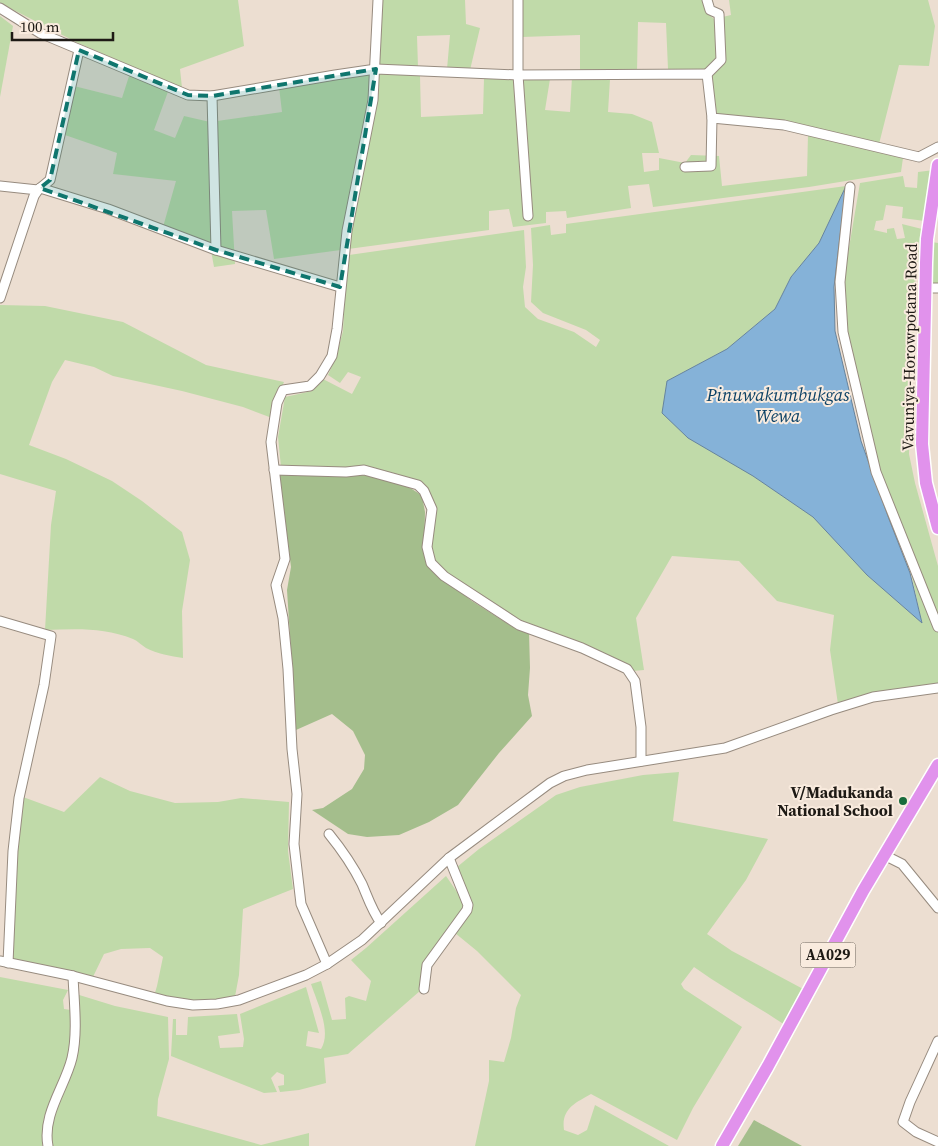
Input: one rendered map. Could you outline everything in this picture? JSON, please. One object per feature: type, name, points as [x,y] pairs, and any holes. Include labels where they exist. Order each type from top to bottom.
[{"type":"highway","name":"Vavuniya-Horowpotana Road","points":[[938,165],[927,239],[932,288],[922,444],[926,483],[938,528]]},
{"type":"highway","name":"AA029","points":[[722,1146],[768,1066],[863,891],[938,765]]},
{"type":"street","points":[[326,964],[301,904],[294,844],[297,794],[283,618],[276,585],[285,559],[271,442],[277,403],[282,390],[310,386],[320,376],[332,356],[337,329],[347,231],[373,100],[378,0]]},
{"type":"street","points":[[518,0],[518,75],[528,216]]},
{"type":"street","points":[[0,8],[40,33],[79,50],[188,95],[212,96],[376,69],[518,75],[706,74],[720,60],[718,14],[710,10],[707,0]]},
{"type":"street","points":[[0,298],[34,196],[50,180],[79,50]]},
{"type":"street","points":[[685,167],[711,166],[712,118],[706,74]]},
{"type":"street","points":[[212,96],[216,250]]},
{"type":"street","points":[[712,118],[784,125],[919,157],[938,147]]},
{"type":"street","points":[[0,186],[39,189],[108,209],[216,250],[340,287]]},
{"type":"street","points":[[850,187],[840,282],[843,332],[876,472],[938,627]]},
{"type":"street","points":[[274,470],[346,472],[364,470],[418,486],[424,492],[432,508],[427,547],[431,563],[444,576],[519,625],[582,648],[627,669],[635,681],[641,727],[641,761]]},
{"type":"street","points":[[0,621],[51,636],[44,685],[19,798],[4,962],[73,976],[167,1002],[193,1004],[217,1004],[239,1000],[306,975],[326,964],[362,940],[449,858],[550,783],[564,776],[587,770],[725,748],[873,697],[938,688]]},
{"type":"street","points":[[330,834],[345,854],[362,884],[374,914],[381,923]]},
{"type":"street","points":[[884,855],[902,864],[938,908]]},
{"type":"street","points":[[424,989],[428,965],[467,910],[468,905],[449,858]]},
{"type":"street","points":[[48,1146],[48,1121],[72,1058],[74,1032],[73,976]]},
{"type":"street","points":[[938,1041],[910,1102],[904,1122],[916,1132],[938,1142]]},
{"type":"highlighted area","points":[[79,50],[188,95],[212,96],[376,69],[340,287],[216,250],[40,188],[50,180]]},
{"type":"green space","points":[[0,0],[238,0],[244,46],[180,69],[182,88],[78,43],[0,3]]},
{"type":"green space","points":[[380,0],[465,0],[466,24],[480,28],[470,70],[447,69],[450,35],[417,36],[418,67],[378,65]]},
{"type":"green space","points":[[522,0],[704,0],[706,12],[714,19],[731,15],[729,0],[928,0],[935,26],[929,66],[899,65],[879,144],[878,151],[903,158],[901,172],[809,187],[653,207],[649,184],[628,186],[631,208],[567,218],[566,211],[546,212],[546,223],[513,227],[509,209],[489,211],[489,230],[274,259],[266,210],[232,211],[235,264],[214,267],[210,245],[163,227],[176,181],[113,174],[117,153],[65,135],[74,86],[122,98],[130,73],[169,89],[154,130],[175,138],[184,116],[210,122],[282,112],[279,87],[380,72],[420,76],[421,117],[483,114],[484,78],[550,79],[545,110],[570,112],[572,77],[610,79],[608,112],[632,114],[652,122],[659,153],[642,153],[644,172],[659,170],[659,158],[685,163],[691,155],[719,156],[722,186],[807,176],[808,134],[781,128],[718,121],[711,72],[668,69],[666,23],[638,22],[637,71],[580,71],[580,35],[522,37]]},
{"type":"green space","points":[[0,16],[13,26],[0,97]]},
{"type":"green space","points":[[934,170],[925,221],[902,218],[903,207],[886,205],[883,220],[876,221],[874,230],[887,233],[887,229],[894,228],[897,239],[905,238],[902,224],[922,229],[915,289],[909,454],[938,566],[938,620],[879,471],[846,332],[843,283],[860,183],[903,176],[905,187],[917,188],[918,172]]},
{"type":"green space","points":[[846,186],[819,243],[791,277],[775,309],[727,349],[667,381],[753,476],[813,517],[867,575],[922,623],[911,573],[890,519],[938,631],[938,693],[878,699],[839,711],[830,650],[834,615],[777,601],[739,561],[672,556],[636,618],[644,670],[633,671],[520,624],[444,573],[434,561],[429,549],[433,517],[419,483],[368,468],[281,467],[278,437],[285,397],[312,391],[323,379],[352,394],[361,377],[348,372],[340,383],[328,375],[336,357],[343,331],[349,255],[524,230],[526,267],[523,287],[525,307],[538,319],[574,332],[596,347],[600,340],[586,330],[543,313],[531,302],[533,265],[531,228],[550,225],[551,235],[566,233],[566,224]]},
{"type":"green space","points":[[932,242],[938,243],[938,283],[929,283]]},
{"type":"green space","points":[[0,305],[45,306],[123,322],[206,365],[284,382],[277,397],[272,418],[243,407],[113,376],[94,367],[65,360],[52,382],[29,445],[66,459],[112,481],[142,501],[182,532],[190,560],[182,611],[183,658],[155,652],[133,639],[111,632],[67,629],[45,630],[51,525],[56,491],[0,474]]},
{"type":"green space","points":[[279,472],[372,476],[389,479],[406,486],[422,496],[425,512],[424,557],[437,574],[472,601],[516,629],[529,632],[530,668],[528,695],[532,716],[499,753],[458,805],[429,822],[399,835],[367,837],[348,834],[312,810],[323,808],[352,789],[364,769],[365,755],[353,731],[332,714],[296,730],[287,590],[291,567]]},
{"type":"green space","points":[[679,772],[673,821],[768,839],[746,880],[707,934],[732,951],[805,990],[785,1025],[694,967],[681,984],[684,989],[742,1027],[693,1108],[677,1140],[591,1094],[570,1108],[565,1117],[564,1130],[578,1135],[587,1130],[595,1105],[669,1146],[475,1146],[489,1081],[489,1060],[504,1062],[511,1038],[516,1008],[521,995],[477,951],[455,933],[468,916],[471,903],[451,872],[479,849],[556,795],[580,787],[643,775]]},
{"type":"green space","points":[[100,777],[130,791],[175,803],[218,802],[241,798],[289,802],[288,851],[293,889],[243,909],[239,975],[234,1002],[199,1010],[152,1003],[163,957],[150,948],[121,949],[104,954],[91,981],[66,980],[10,966],[15,872],[23,797],[64,812]]},
{"type":"green space","points":[[446,876],[466,905],[425,964],[421,990],[348,1054],[324,1058],[326,1083],[299,1090],[280,1092],[278,1086],[284,1085],[284,1075],[277,1072],[271,1078],[277,1092],[264,1093],[171,1056],[173,1019],[176,1019],[176,1035],[187,1035],[188,1017],[237,1014],[240,1033],[218,1036],[220,1048],[243,1047],[244,1039],[240,1014],[306,987],[319,1033],[308,1031],[306,1046],[321,1049],[324,1042],[324,1026],[320,1008],[311,984],[321,981],[332,1020],[346,1019],[345,998],[349,996],[366,1001],[371,981],[351,960]]},
{"type":"green space","points":[[0,977],[68,990],[63,1000],[64,1009],[71,1010],[71,1058],[44,1117],[42,1146],[0,1146]]},
{"type":"green space","points":[[76,994],[115,1006],[168,1017],[169,1059],[158,1099],[157,1116],[261,1145],[309,1133],[309,1146],[52,1146],[51,1133],[55,1113],[69,1076]]},
{"type":"green space","points":[[754,1120],[802,1146],[738,1146]]},
{"type":"water","name":"Pinuwakumbukgas Wewa","points":[[846,186],[834,287],[835,331],[861,441],[910,573],[922,623],[867,575],[813,517],[753,476],[688,438],[662,413],[667,381],[727,349],[775,309],[791,277],[819,243]]},
{"type":"place","name":"V/Madukanda National School","points":[[903,801]]}]
